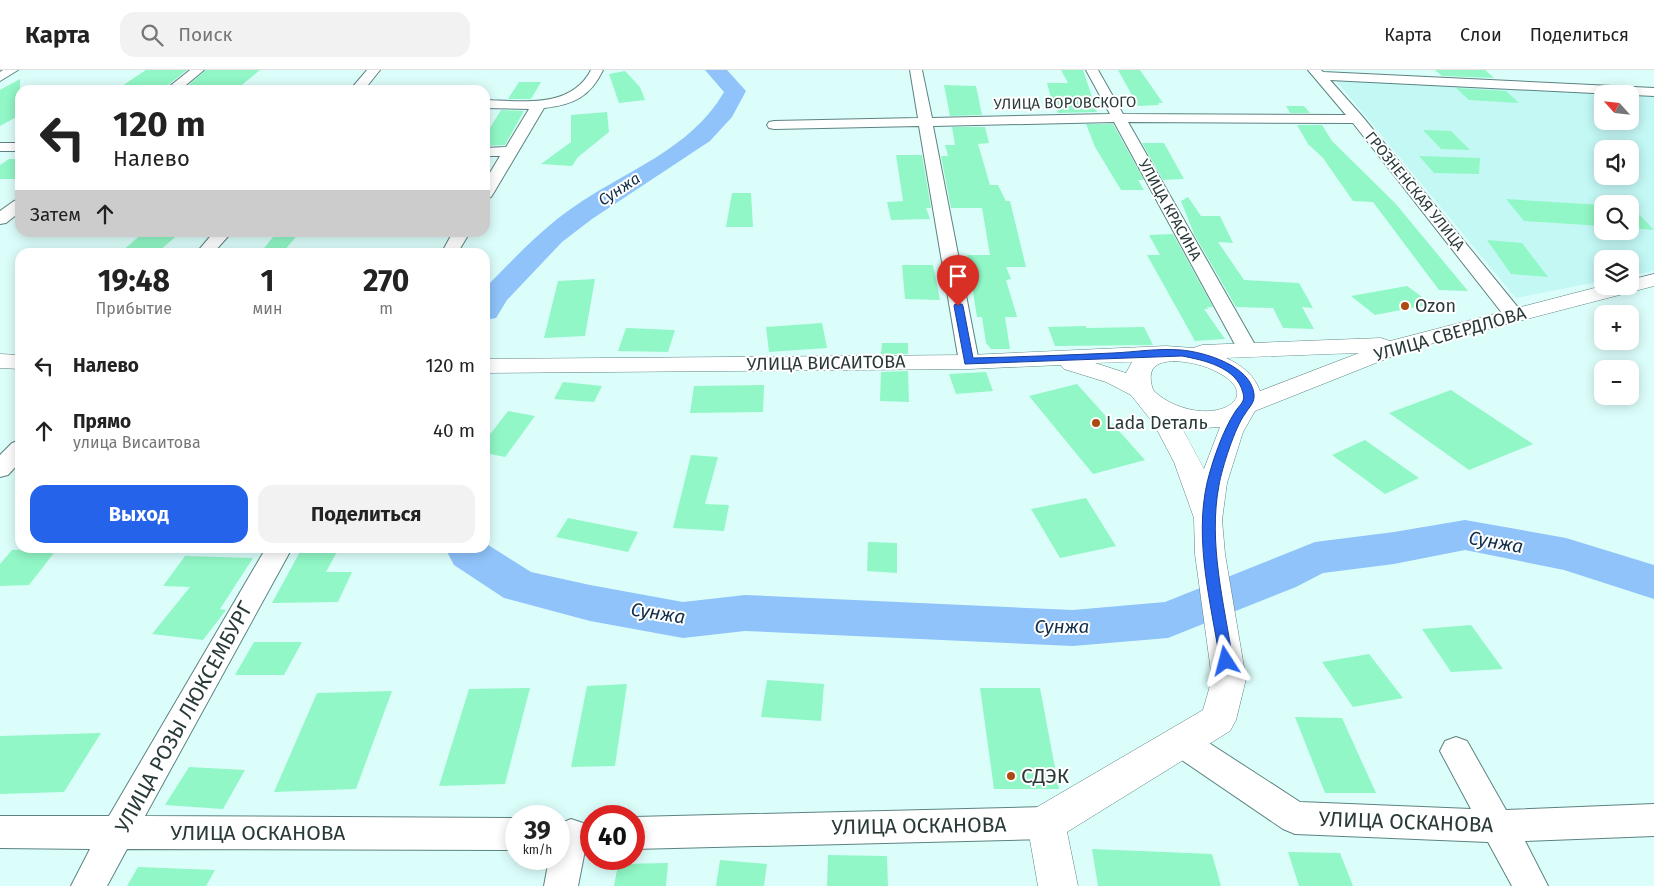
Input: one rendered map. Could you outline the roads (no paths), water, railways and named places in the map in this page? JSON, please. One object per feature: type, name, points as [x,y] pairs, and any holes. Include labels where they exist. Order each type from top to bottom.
[{"type":"street","points":[[0,77],[12,70]]},
{"type":"street","points":[[178,85],[198,70]]},
{"type":"street","points":[[361,85],[374,70]]},
{"type":"street","points":[[490,104],[539,104],[576,96],[586,89],[597,70]]},
{"type":"street","points":[[916,70],[968,362]]},
{"type":"street","name":"УЛИЦА КРАСИНА","points":[[1092,70],[1257,350]]},
{"type":"street","points":[[1316,73],[1654,92]]},
{"type":"street","name":"ГРОЗНЕНСКАЯ УЛИЦА","points":[[1316,73],[1357,118],[1514,314]]},
{"type":"street","points":[[1558,76],[1573,87]]},
{"type":"street","points":[[490,186],[539,104]]},
{"type":"street","name":"УЛИЦА ВОРОВСКОГО","points":[[774,125],[1119,118],[1357,118]]},
{"type":"street","points":[[0,147],[15,147]]},
{"type":"street","points":[[490,152],[510,152]]},
{"type":"street","points":[[0,219],[15,208]]},
{"type":"street","points":[[209,248],[219,237]]},
{"type":"street","points":[[452,248],[459,237]]},
{"type":"street","name":"УЛИЦА СВЕРДЛОВА","points":[[1639,284],[1654,280]]},
{"type":"street","name":"УЛИЦА СВЕРДЛОВА","points":[[1243,409],[1298,384],[1403,344],[1594,295]]},
{"type":"street","name":"УЛИЦА ВИСАИТОВА","points":[[490,366],[968,362],[1403,344]]},
{"type":"street","points":[[1257,350],[1285,366],[1298,384]]},
{"type":"street","points":[[1174,353],[1214,360],[1239,376],[1247,386],[1250,396],[1230,432],[1213,483],[1208,520],[1197,481],[1184,450],[1144,395],[1136,380],[1138,370],[1153,357],[1174,353]]},
{"type":"street","points":[[1049,358],[1115,378],[1144,395],[1162,409],[1195,420],[1228,418],[1243,409]]},
{"type":"street","points":[[0,361],[15,362]]},
{"type":"street","points":[[0,468],[15,453]]},
{"type":"street","name":"УЛИЦА ОСКАНОВА","points":[[645,833],[1046,823],[1218,720],[1229,679],[1210,554],[1208,520]]},
{"type":"street","name":"УЛИЦА РОЗЫ ЛЮКСЕМБУРГ","points":[[88,886],[276,553]]},
{"type":"street","name":"УЛИЦА ОСКАНОВА","points":[[1182,742],[1295,818],[1498,826],[1654,820]]},
{"type":"street","points":[[1456,751],[1531,886]]},
{"type":"street","points":[[1046,823],[1058,886]]},
{"type":"street","name":"УЛИЦА ОСКАНОВА","points":[[0,832],[505,834]]},
{"type":"street","points":[[562,886],[574,834]]},
{"type":"waterway","name":"Сунжа","points":[[490,303],[495,295],[552,236],[582,213],[702,136],[724,112],[735,91],[715,70]]},
{"type":"waterway","name":"Сунжа","points":[[468,553],[519,586],[590,603],[683,620],[745,613],[1073,628],[1168,620],[1281,575],[1315,558],[1394,548],[1465,535],[1566,554],[1654,582]]},
{"type":"place","name":"Ozon","points":[[1405,306]]},
{"type":"place","name":"Lada Dеталь","points":[[1096,423]]},
{"type":"place","name":"СДЭК","points":[[1011,776]]}]
